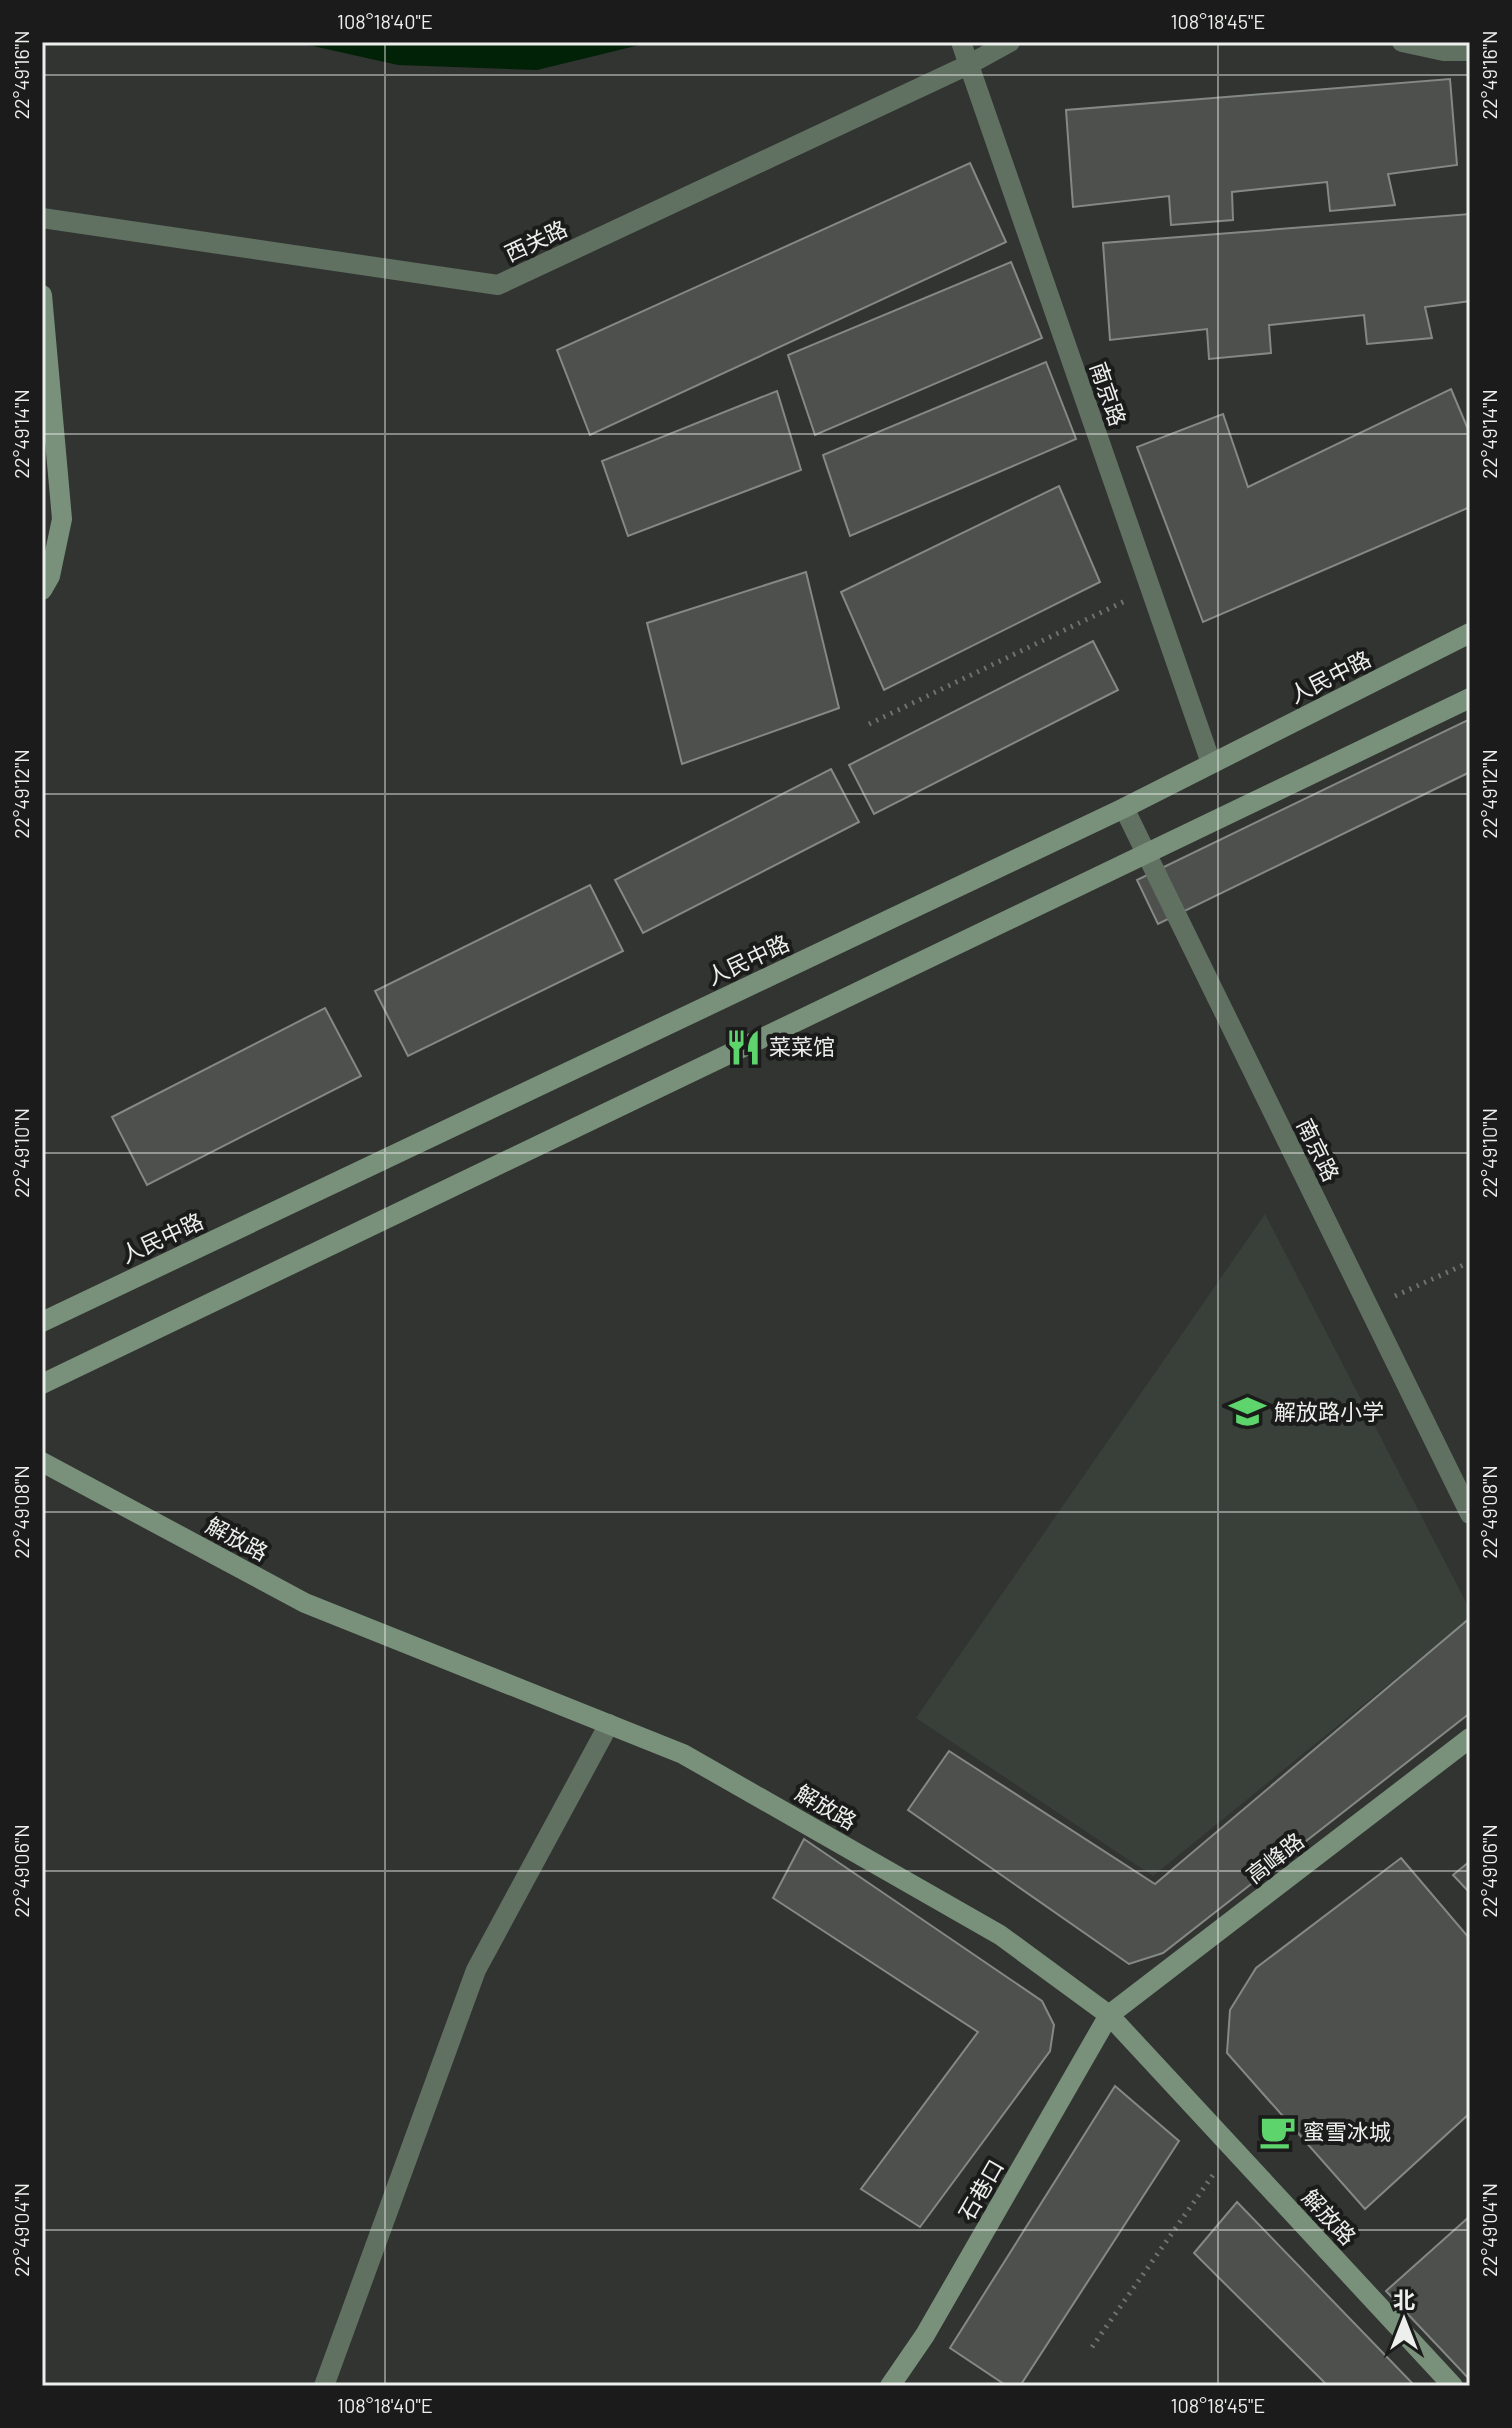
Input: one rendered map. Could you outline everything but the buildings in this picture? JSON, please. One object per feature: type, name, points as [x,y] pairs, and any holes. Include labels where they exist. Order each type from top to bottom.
[{"type":"main road","points":[[42,295],[62,519],[50,576],[42,590]]},
{"type":"main road","name":"人民中路","points":[[42,1322],[1124,808],[1470,633]]},
{"type":"main road","points":[[42,1384],[1470,698]]},
{"type":"main road","name":"解放路","points":[[42,1462],[305,1603],[683,1754],[986,1927],[1109,2015],[1453,2386]]},
{"type":"main road","name":"高峰路","points":[[1109,2015],[1470,1738]]},
{"type":"main road","name":"石巷口","points":[[890,2386],[925,2335],[1109,2015]]},
{"type":"street","name":"南京路","points":[[961,42],[1211,763]]},
{"type":"street","name":"西关路","points":[[42,218],[498,285],[968,65],[1010,42]]},
{"type":"street","points":[[1402,42],[1444,51],[1470,51]]},
{"type":"street","name":"南京路","points":[[1124,808],[1470,1514]]},
{"type":"street","points":[[324,2386],[476,1970],[609,1724]]},
{"type":"path","points":[[869,724],[1151,589]]},
{"type":"path","points":[[1369,1307],[1470,1262]]},
{"type":"path","points":[[1092,2347],[1232,2148]]},
{"type":"shaded area","points":[[295,42],[652,42],[537,70],[398,65]]},
{"type":"shaded area","name":"解放路小学","points":[[1265,1214],[1470,1610],[1470,1618],[1153,1876],[916,1718]]},
{"type":"place","name":"菜菜馆","points":[[743,1047]]},
{"type":"place","name":"解放路小学","points":[[1248,1412]]},
{"type":"place","name":"蜜雪冰城","points":[[1277,2132]]}]
